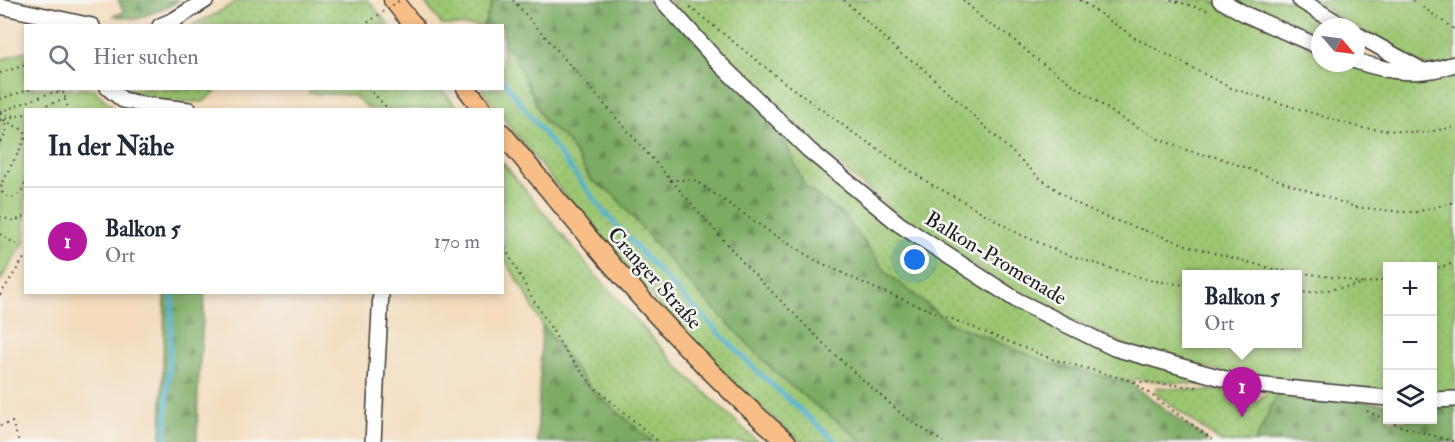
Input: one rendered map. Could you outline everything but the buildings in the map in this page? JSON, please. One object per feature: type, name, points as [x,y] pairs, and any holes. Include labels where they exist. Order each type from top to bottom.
[{"type":"main road","points":[[393,0],[412,24]]},
{"type":"main road","points":[[468,90],[481,108]]},
{"type":"main road","name":"Cranger Straße","points":[[504,135],[576,223],[671,330],[712,373],[787,442]]},
{"type":"street","points":[[165,24],[206,0]]},
{"type":"street","name":"Balkon-Promenade","points":[[663,0],[719,63],[809,150],[899,224],[1017,301],[1114,348],[1229,380],[1256,385],[1383,398]]},
{"type":"street","points":[[1220,0],[1247,15],[1311,43]]},
{"type":"street","points":[[1300,0],[1329,18]]},
{"type":"street","points":[[0,6],[82,24]]},
{"type":"street","points":[[1365,39],[1423,71]]},
{"type":"street","points":[[1365,63],[1402,72],[1432,70],[1455,64]]},
{"type":"street","points":[[110,90],[123,100],[175,108]]},
{"type":"street","points":[[373,442],[381,294]]},
{"type":"street","points":[[1437,400],[1455,399]]},
{"type":"path","points":[[366,24],[400,0]]},
{"type":"path","points":[[513,0],[747,267],[835,355],[905,417],[943,442]]},
{"type":"path","points":[[844,0],[901,54],[918,64],[1041,179],[1074,202],[1103,216],[1192,247],[1277,270]]},
{"type":"path","points":[[963,0],[986,22],[1007,34],[1036,59],[1118,116],[1159,139],[1220,158],[1355,207],[1416,212],[1455,202]]},
{"type":"path","points":[[1080,0],[1135,38],[1231,88],[1361,128],[1422,134],[1455,127]]},
{"type":"path","points":[[1413,0],[1455,30]]},
{"type":"path","points":[[689,7],[785,83],[855,134],[929,183],[1017,232],[1065,254],[1149,280],[1182,284]]},
{"type":"path","points":[[0,73],[24,66]]},
{"type":"path","points":[[0,99],[28,90]]},
{"type":"path","points":[[58,90],[65,93]]},
{"type":"path","points":[[370,90],[387,108]]},
{"type":"path","points":[[0,113],[50,93],[65,93]]},
{"type":"path","points":[[65,93],[64,100],[68,108]]},
{"type":"path","points":[[40,108],[64,100]]},
{"type":"path","points":[[0,113],[17,116]]},
{"type":"path","points":[[2,120],[24,114]]},
{"type":"path","points":[[0,142],[6,132],[6,126],[2,120]]},
{"type":"path","points":[[2,120],[24,132]]},
{"type":"path","points":[[24,142],[1,184],[2,192],[8,197],[20,194],[24,186]]},
{"type":"path","points":[[670,180],[694,180],[817,261],[874,288],[1052,359],[1132,381],[1199,388]]},
{"type":"path","points":[[0,217],[14,221],[24,217]]},
{"type":"path","points":[[0,234],[17,245]]},
{"type":"path","points":[[504,247],[565,351],[593,386],[659,442]]},
{"type":"path","points":[[0,295],[24,258]]},
{"type":"path","points":[[1437,267],[1455,263]]},
{"type":"path","points":[[1302,273],[1340,278],[1364,285]]},
{"type":"path","points":[[1302,293],[1364,285],[1383,280]]},
{"type":"path","points":[[1132,381],[1216,442]]},
{"type":"path","points":[[1242,417],[1254,392]]},
{"type":"path","points":[[1367,411],[1397,425],[1455,442]]},
{"type":"path","points":[[0,426],[12,422],[19,442]]},
{"type":"green space","points":[[118,0],[179,0],[168,7],[137,19],[113,16],[124,12]]},
{"type":"green space","points":[[239,0],[368,0],[388,24],[194,24]]},
{"type":"green space","points":[[423,0],[493,0],[484,24],[441,24]]},
{"type":"green space","points":[[493,0],[657,0],[780,130],[805,187],[845,217],[887,273],[950,323],[1049,363],[1130,383],[1207,442],[864,442],[781,378],[689,283],[613,194],[591,180],[568,142],[544,121],[513,53],[504,44],[504,24],[484,24]]},
{"type":"green space","points":[[669,0],[1211,0],[1311,46],[1311,72],[1365,72],[1365,64],[1455,69],[1455,393],[1437,394],[1437,262],[1383,262],[1383,392],[1269,379],[1252,372],[1248,379],[1129,347],[1001,284],[901,218],[746,82]]},
{"type":"green space","points":[[1230,0],[1295,0],[1324,18],[1311,18],[1311,37]]},
{"type":"green space","points":[[1313,0],[1455,0],[1455,62],[1433,67],[1420,63],[1365,32],[1365,18],[1340,18]]},
{"type":"green space","points":[[504,44],[513,53],[544,121],[568,142],[591,180],[613,194],[689,283],[781,378],[864,442],[801,442],[759,406],[644,289],[504,119],[504,108],[496,108],[482,90],[504,90]]},
{"type":"green space","points":[[24,51],[24,90],[95,90],[112,106],[111,108],[24,108],[24,243],[0,281],[0,60]]},
{"type":"green space","points":[[121,90],[218,90],[203,102],[160,101],[129,97]]},
{"type":"green space","points":[[310,90],[442,90],[458,108],[368,108],[353,95],[309,93]]},
{"type":"green space","points":[[780,130],[973,278],[1201,378],[1201,385],[1135,379],[1130,383],[1049,363],[950,323],[887,273],[845,217],[805,187]]},
{"type":"green space","points":[[504,164],[593,272],[682,371],[758,442],[653,442],[591,389],[542,325],[504,258]]},
{"type":"green space","points":[[165,294],[205,294],[197,442],[161,442]]},
{"type":"green space","points":[[542,325],[591,389],[653,442],[537,442]]},
{"type":"green space","points":[[1157,387],[1203,391],[1242,389],[1245,390],[1244,395],[1259,401],[1267,391],[1278,392],[1255,442],[1221,442],[1155,393]]},
{"type":"green space","points":[[1278,392],[1383,404],[1383,424],[1437,424],[1437,406],[1455,404],[1455,442],[1255,442]]},
{"type":"waterway","points":[[504,82],[605,213],[664,277],[756,370],[836,442]]},
{"type":"waterway","points":[[165,442],[173,294]]},
{"type":"place","name":"Balkon 5","points":[[1242,417]]}]
